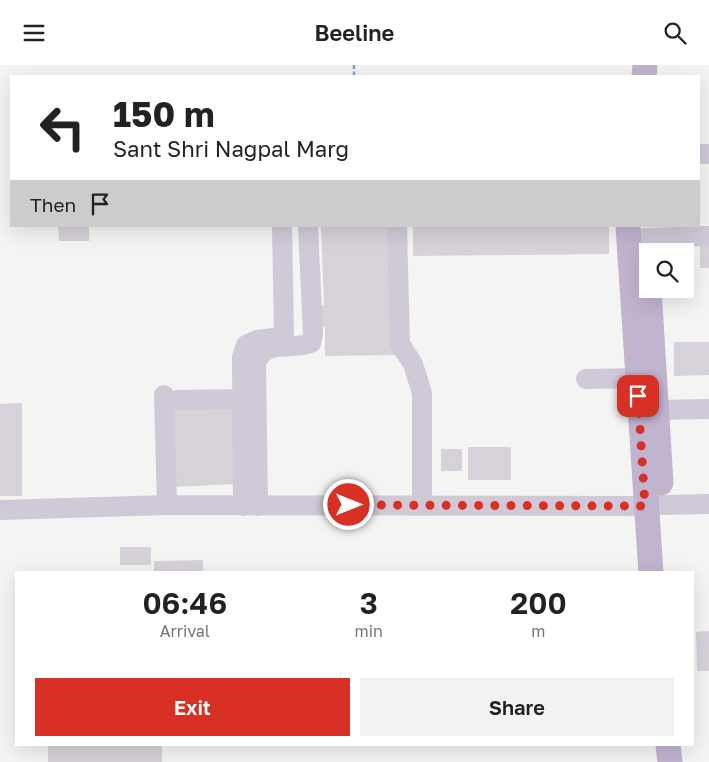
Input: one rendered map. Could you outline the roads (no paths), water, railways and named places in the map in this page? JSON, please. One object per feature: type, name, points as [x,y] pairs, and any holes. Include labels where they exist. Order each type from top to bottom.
[{"type":"main road","points":[[639,230],[642,243]]},
{"type":"main road","points":[[639,230],[637,378],[654,506],[667,571]]},
{"type":"main road","points":[[650,298],[657,410],[651,571]]},
{"type":"main road","points":[[668,746],[670,762]]},
{"type":"main road","points":[[684,746],[686,762]]},
{"type":"street","points":[[250,506],[242,399],[242,357],[246,345],[257,339],[281,337],[284,333],[282,227]]},
{"type":"street","points":[[250,506],[256,362],[261,353],[270,348],[304,346],[311,343],[314,334],[308,227]]},
{"type":"street","points":[[397,227],[400,344],[413,363],[422,393],[422,505]]},
{"type":"street","points":[[639,230],[709,237]]},
{"type":"street","points":[[586,379],[637,378]]},
{"type":"street","points":[[167,505],[171,397],[242,399]]},
{"type":"street","points":[[657,410],[709,409]]},
{"type":"street","points":[[0,510],[167,505],[654,506],[709,504]]}]
